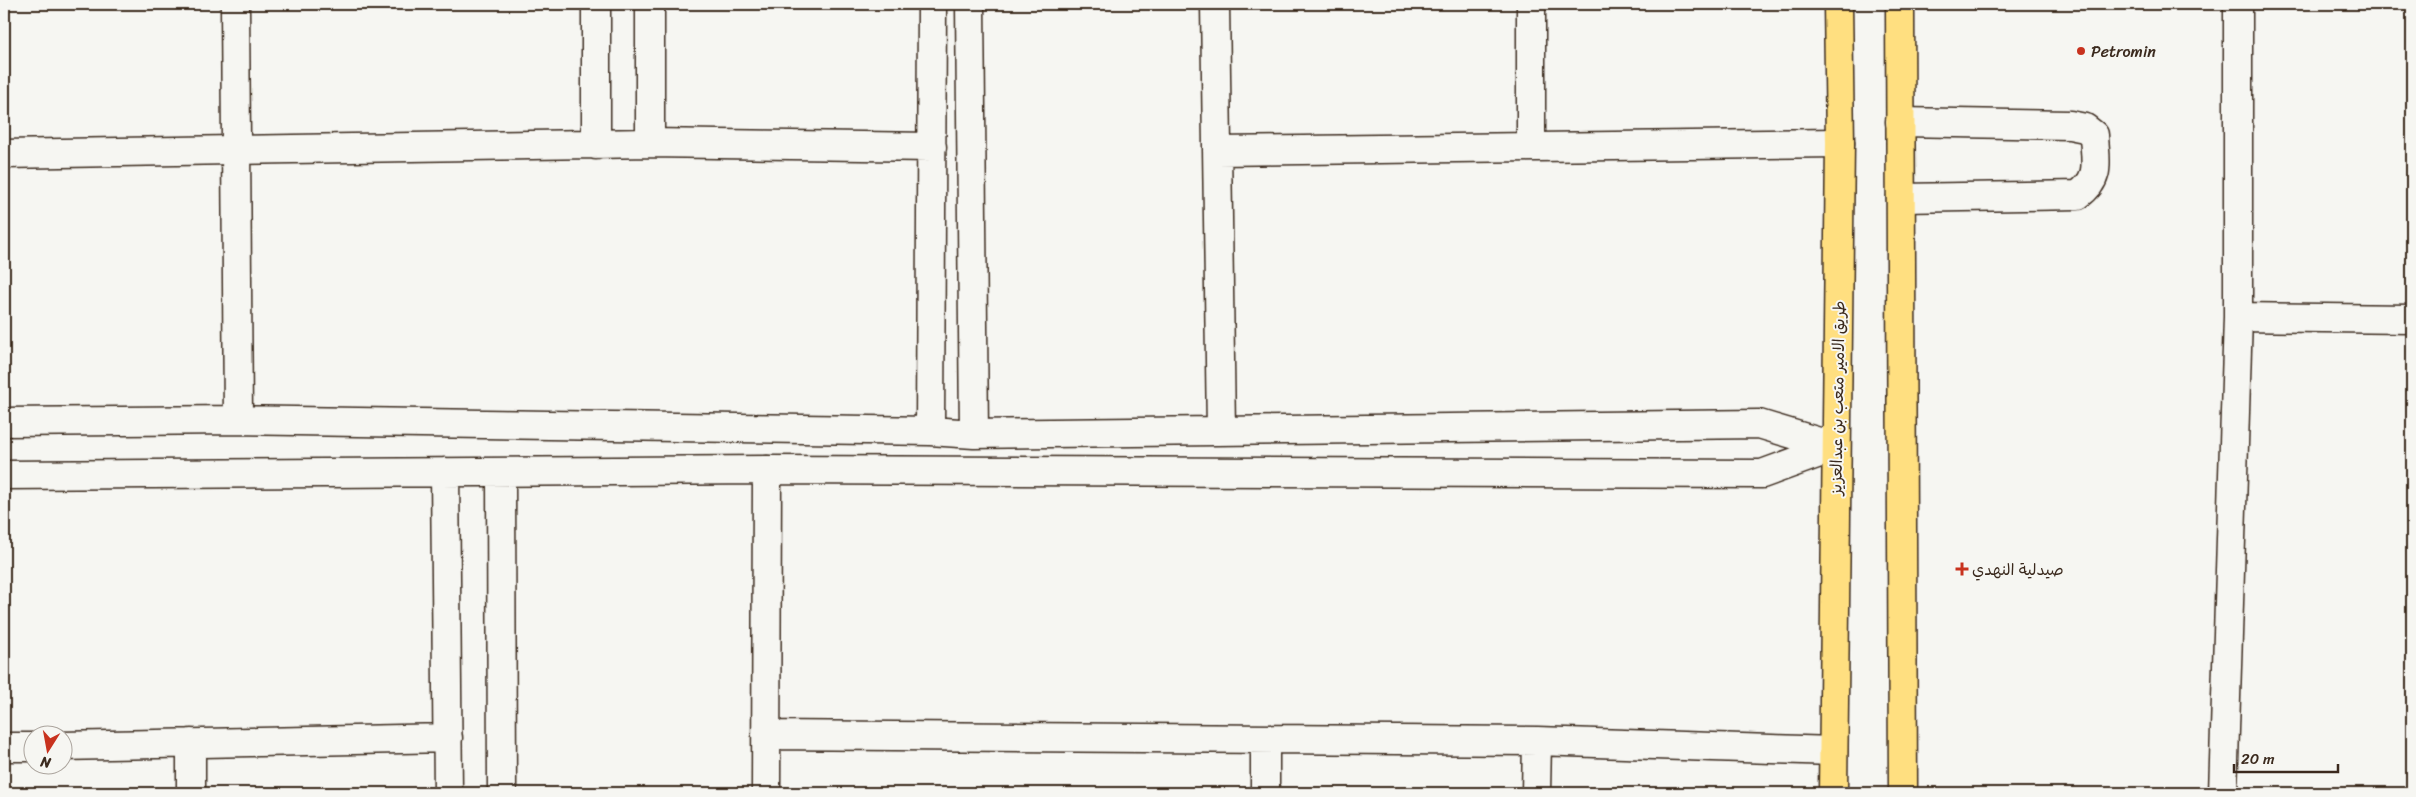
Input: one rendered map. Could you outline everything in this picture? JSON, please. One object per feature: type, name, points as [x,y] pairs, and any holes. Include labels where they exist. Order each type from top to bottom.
[{"type":"main road","name":"طريق الامير متعب بن عبدالعزيز","points":[[1833,793],[1840,143],[1838,4]]},
{"type":"main road","points":[[1900,4],[1904,793]]},
{"type":"street","points":[[235,4],[238,420]]},
{"type":"street","points":[[596,4],[596,144]]},
{"type":"street","points":[[650,4],[650,143]]},
{"type":"street","points":[[930,431],[932,4]]},
{"type":"street","points":[[970,4],[974,434]]},
{"type":"street","points":[[1215,4],[1221,431]]},
{"type":"street","points":[[1531,4],[1531,146]]},
{"type":"street","points":[[2223,793],[2238,317],[2238,4]]},
{"type":"street","points":[[1900,122],[2070,125],[2086,128],[2094,135],[2096,176],[2089,188],[2078,195],[1901,198]]},
{"type":"street","points":[[4,154],[650,143],[932,147]]},
{"type":"street","points":[[1217,151],[1840,143]]},
{"type":"street","points":[[2238,317],[2412,319]]},
{"type":"street","points":[[4,422],[238,420],[930,431],[974,434],[1760,424],[1836,446]]},
{"type":"street","points":[[4,475],[767,470],[1762,474],[1836,446]]},
{"type":"street","points":[[766,793],[767,470]]},
{"type":"street","points":[[445,472],[448,793]]},
{"type":"street","points":[[501,472],[502,793]]},
{"type":"street","points":[[766,734],[1537,741],[1833,751]]},
{"type":"street","points":[[72,746],[448,738]]},
{"type":"street","points":[[1265,739],[1265,793]]},
{"type":"street","points":[[1536,793],[1537,741]]},
{"type":"street","points":[[190,793],[191,743]]},
{"type":"street","points":[[4,747],[22,747]]},
{"type":"place","name":"Petromin","points":[[2081,51]]},
{"type":"place","name":"صيدلية النهدي","points":[[1962,569]]}]
